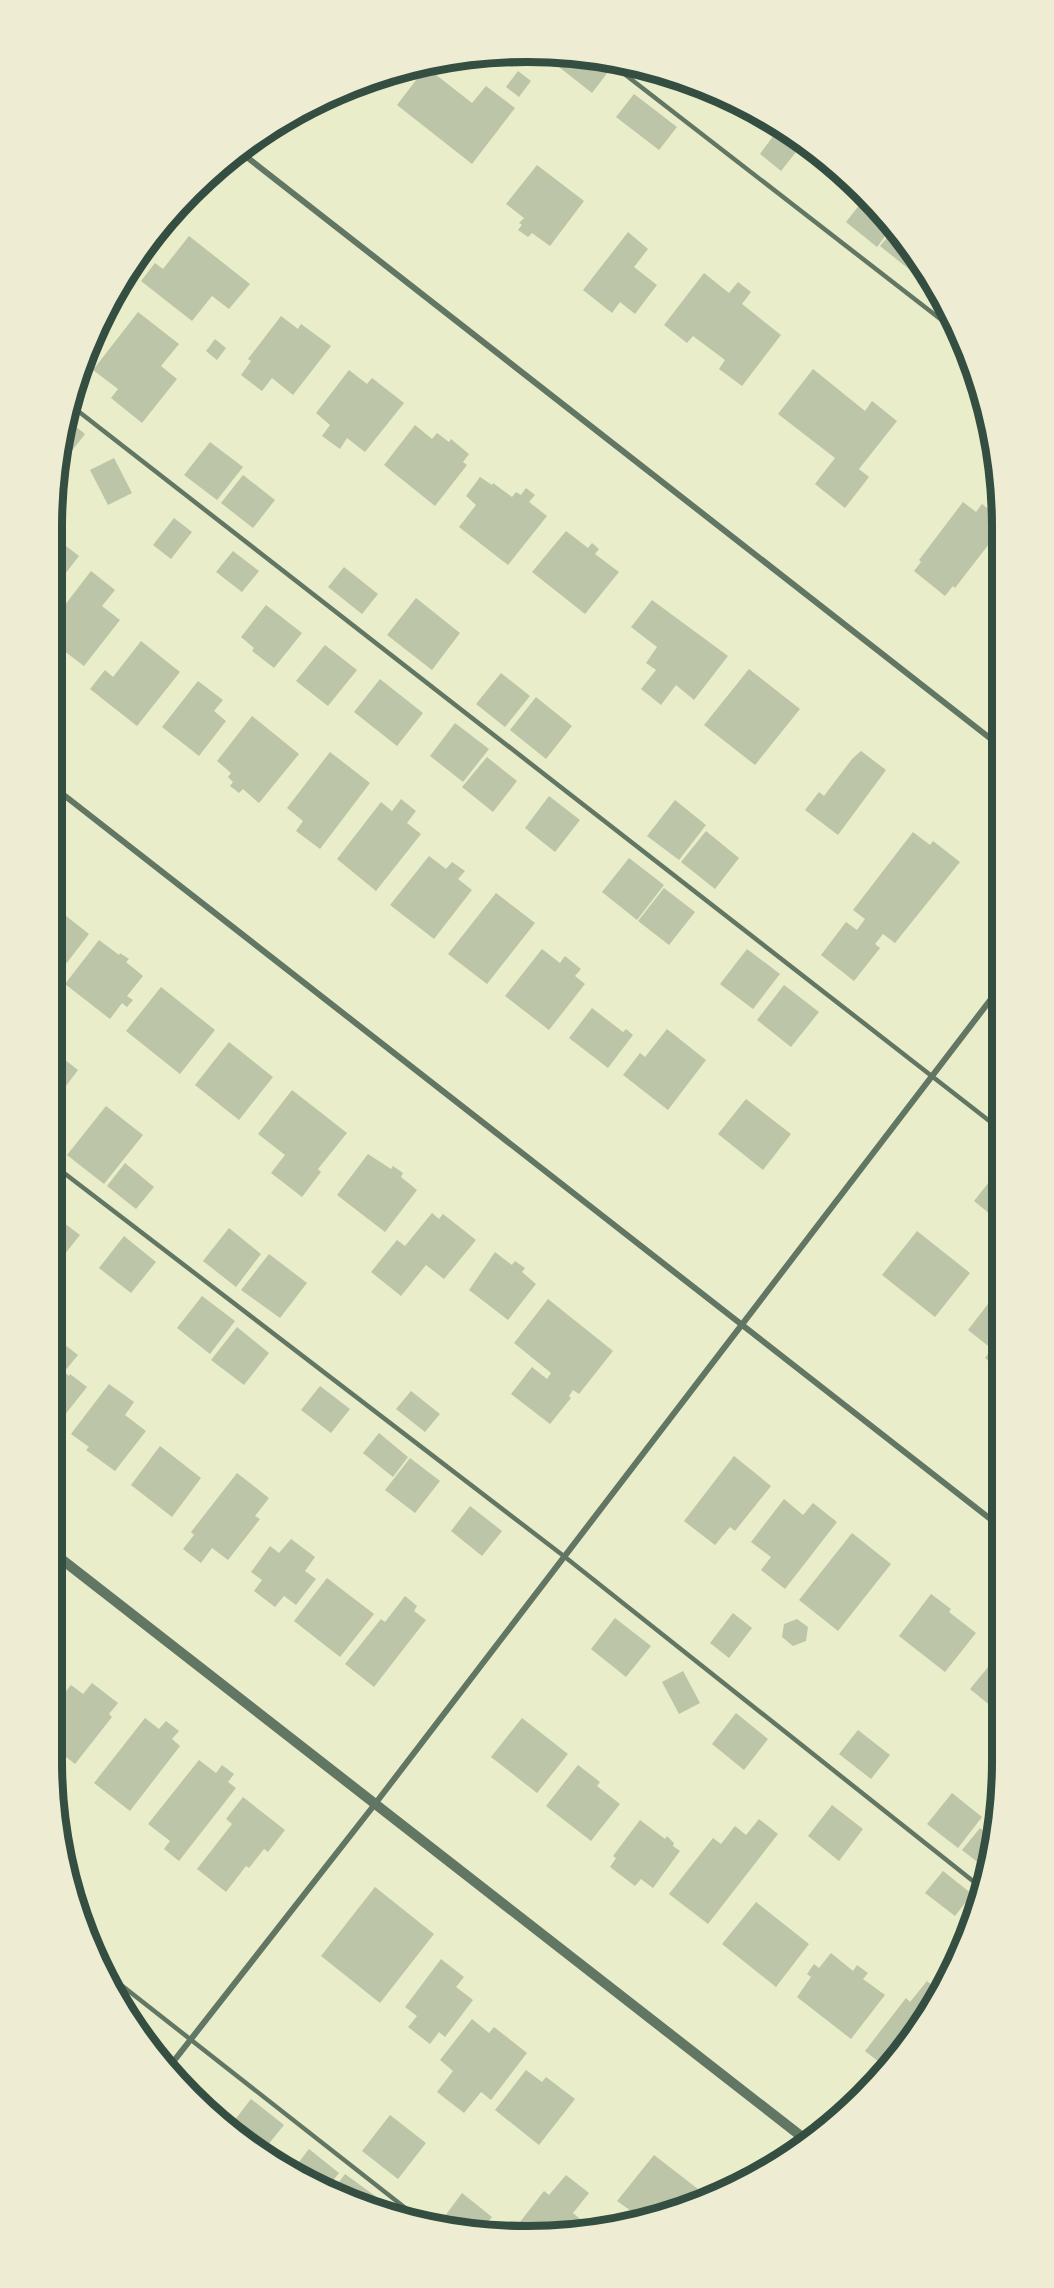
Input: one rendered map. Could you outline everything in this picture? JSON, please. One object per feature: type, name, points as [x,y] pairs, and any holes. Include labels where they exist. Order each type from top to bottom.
[{"type":"street","points":[[247,156],[992,740]]},
{"type":"street","points":[[62,794],[992,1520]]},
{"type":"street","points":[[173,2062],[565,1557],[992,996]]},
{"type":"street","points":[[62,1560],[801,2136]]},
{"type":"lane","points":[[620,70],[945,322]]},
{"type":"lane","points":[[76,410],[992,1123]]},
{"type":"lane","points":[[62,1171],[565,1557],[976,1884]]},
{"type":"lane","points":[[118,1983],[410,2212]]},
{"type":"building","points":[[562,63],[588,65],[602,67],[608,72],[592,93],[559,67]]},
{"type":"building","points":[[431,71],[472,103],[486,86],[515,108],[472,164],[397,105],[421,74]]},
{"type":"building","points":[[518,71],[531,81],[519,97],[506,87]]},
{"type":"building","points":[[634,94],[677,127],[659,150],[616,117]]},
{"type":"building","points":[[774,135],[796,152],[781,171],[760,154]]},
{"type":"building","points":[[537,165],[584,201],[550,246],[532,233],[528,237],[518,230],[522,225],[519,223],[524,218],[506,204]]},
{"type":"building","points":[[861,203],[887,233],[877,247],[846,222]]},
{"type":"building","points":[[628,232],[648,249],[634,267],[657,285],[635,314],[620,302],[612,313],[583,290]]},
{"type":"building","points":[[889,235],[913,266],[910,270],[880,246]]},
{"type":"building","points":[[189,236],[250,284],[229,309],[212,296],[192,321],[141,281],[155,263],[163,269]]},
{"type":"building","points":[[704,273],[729,293],[738,282],[751,292],[742,304],[781,335],[742,386],[719,369],[725,360],[693,336],[687,343],[664,325]]},
{"type":"building","points":[[138,312],[179,344],[161,366],[177,379],[142,423],[111,398],[118,389],[93,370]]},
{"type":"building","points":[[281,316],[298,329],[301,324],[331,346],[293,395],[272,378],[262,391],[241,375],[251,361],[248,359]]},
{"type":"building","points":[[215,339],[226,348],[217,360],[206,351]]},
{"type":"building","points":[[813,369],[865,411],[872,401],[897,421],[859,469],[869,477],[845,508],[815,484],[835,458],[778,414]]},
{"type":"building","points":[[349,370],[367,384],[372,378],[404,403],[365,452],[347,438],[340,449],[322,436],[330,425],[316,413]]},
{"type":"building","points":[[73,424],[85,434],[66,458]]},
{"type":"building","points":[[415,425],[432,439],[437,433],[449,442],[451,439],[469,454],[463,462],[467,465],[435,506],[384,465]]},
{"type":"building","points":[[210,442],[243,467],[217,500],[184,475]]},
{"type":"building","points":[[114,458],[132,493],[108,505],[90,470]]},
{"type":"building","points":[[243,475],[275,500],[253,528],[221,503]]},
{"type":"building","points":[[480,477],[492,485],[493,483],[512,497],[516,492],[521,495],[526,488],[535,495],[529,502],[547,516],[508,565],[459,527],[476,505],[466,496]]},
{"type":"building","points":[[963,502],[976,512],[982,504],[992,512],[992,540],[955,588],[953,586],[945,596],[914,571],[921,562],[919,560]]},
{"type":"building","points":[[174,518],[192,532],[171,559],[153,545]]},
{"type":"building","points":[[566,531],[588,548],[592,543],[599,549],[595,554],[619,572],[585,614],[532,572]]},
{"type":"building","points":[[62,543],[79,556],[62,578]]},
{"type":"building","points":[[233,551],[259,571],[242,592],[216,572]]},
{"type":"building","points":[[344,567],[378,594],[362,614],[328,587]]},
{"type":"building","points":[[91,571],[115,590],[102,606],[120,620],[84,666],[62,649],[62,609]]},
{"type":"building","points":[[416,598],[460,633],[432,670],[387,635]]},
{"type":"building","points":[[652,600],[728,656],[694,700],[676,685],[661,705],[641,689],[656,670],[646,663],[657,647],[631,627]]},
{"type":"building","points":[[266,605],[302,633],[274,668],[252,651],[254,648],[241,637]]},
{"type":"building","points":[[141,641],[180,672],[137,726],[90,689],[105,670],[113,677]]},
{"type":"building","points":[[325,645],[357,670],[328,706],[296,681]]},
{"type":"building","points":[[749,669],[800,709],[755,765],[704,725]]},
{"type":"building","points":[[501,673],[530,696],[505,727],[476,704]]},
{"type":"building","points":[[380,679],[423,713],[397,746],[354,712]]},
{"type":"building","points":[[198,681],[223,700],[214,711],[226,721],[199,756],[162,727]]},
{"type":"building","points":[[536,697],[572,726],[546,759],[510,730]]},
{"type":"building","points":[[252,716],[299,754],[259,803],[243,789],[239,793],[230,786],[233,782],[228,777],[231,773],[217,761]]},
{"type":"building","points":[[455,723],[489,749],[463,782],[430,756]]},
{"type":"building","points":[[861,751],[886,770],[838,835],[805,810],[819,792],[824,796],[852,759]]},
{"type":"building","points":[[330,752],[370,783],[320,849],[296,831],[303,821],[287,808]]},
{"type":"building","points":[[487,757],[517,781],[493,812],[462,787]]},
{"type":"building","points":[[549,796],[580,820],[555,852],[525,828]]},
{"type":"building","points":[[401,799],[416,811],[407,823],[421,834],[376,891],[337,859],[381,802],[392,811]]},
{"type":"building","points":[[675,800],[706,825],[679,860],[647,836]]},
{"type":"building","points":[[706,831],[739,858],[715,889],[681,862]]},
{"type":"building","points":[[913,832],[930,845],[933,841],[960,862],[895,943],[883,934],[875,944],[880,948],[854,981],[821,955],[846,922],[857,930],[865,919],[853,910]]},
{"type":"building","points":[[429,856],[446,869],[452,862],[465,871],[458,879],[472,890],[434,939],[390,905]]},
{"type":"building","points":[[629,858],[664,885],[637,920],[602,892]]},
{"type":"building","points":[[664,888],[695,912],[669,945],[638,921]]},
{"type":"building","points":[[496,893],[535,923],[487,984],[448,954]]},
{"type":"building","points":[[62,913],[89,934],[62,969]]},
{"type":"building","points":[[99,940],[119,955],[120,953],[129,959],[126,962],[143,976],[127,996],[133,1000],[127,1007],[122,1003],[110,1019],[65,984]]},
{"type":"building","points":[[542,949],[560,963],[565,956],[581,969],[575,976],[585,984],[549,1030],[505,996]]},
{"type":"building","points":[[747,949],[780,974],[753,1009],[720,984]]},
{"type":"building","points":[[784,985],[819,1012],[791,1047],[757,1020]]},
{"type":"building","points":[[161,987],[215,1030],[180,1074],[126,1031]]},
{"type":"building","points":[[592,1008],[623,1032],[626,1029],[633,1035],[608,1068],[569,1038]]},
{"type":"building","points":[[667,1029],[706,1060],[668,1110],[623,1075],[640,1053],[645,1057]]},
{"type":"building","points":[[229,1042],[273,1077],[239,1120],[195,1085]]},
{"type":"building","points":[[62,1058],[78,1070],[62,1091]]},
{"type":"building","points":[[292,1090],[347,1133],[318,1169],[321,1172],[302,1197],[271,1173],[285,1155],[258,1134]]},
{"type":"building","points":[[746,1099],[791,1134],[763,1170],[718,1134]]},
{"type":"building","points":[[106,1106],[143,1135],[104,1184],[67,1155]]},
{"type":"building","points":[[368,1154],[391,1169],[393,1166],[403,1173],[401,1177],[417,1190],[385,1232],[337,1195]]},
{"type":"building","points":[[125,1163],[154,1187],[136,1209],[107,1186]]},
{"type":"building","points":[[992,1178],[992,1216],[974,1201]]},
{"type":"building","points":[[432,1213],[439,1219],[443,1214],[476,1240],[444,1279],[426,1265],[401,1296],[371,1272],[397,1240],[405,1246]]},
{"type":"building","points":[[62,1221],[80,1235],[62,1258]]},
{"type":"building","points":[[229,1228],[261,1254],[236,1287],[203,1261]]},
{"type":"building","points":[[917,1231],[970,1273],[935,1317],[882,1275]]},
{"type":"building","points":[[124,1236],[156,1262],[131,1293],[99,1268]]},
{"type":"building","points":[[495,1252],[512,1265],[515,1261],[525,1268],[522,1272],[536,1284],[508,1320],[469,1290]]},
{"type":"building","points":[[269,1254],[307,1283],[280,1318],[241,1290]]},
{"type":"building","points":[[202,1296],[235,1321],[210,1354],[177,1328]]},
{"type":"building","points":[[548,1299],[613,1351],[579,1394],[573,1390],[569,1396],[571,1398],[550,1424],[511,1394],[532,1367],[547,1379],[551,1373],[514,1343]]},
{"type":"building","points":[[992,1299],[992,1349],[968,1330]]},
{"type":"building","points":[[237,1327],[269,1353],[244,1385],[211,1360]]},
{"type":"building","points":[[62,1343],[78,1355],[64,1372],[87,1387],[62,1418]]},
{"type":"building","points":[[992,1349],[992,1363],[985,1358]]},
{"type":"building","points":[[109,1384],[134,1402],[125,1415],[146,1431],[115,1471],[86,1450],[89,1447],[71,1434]]},
{"type":"building","points":[[320,1386],[350,1409],[331,1433],[301,1410]]},
{"type":"building","points":[[411,1391],[440,1414],[425,1432],[396,1409]]},
{"type":"building","points":[[379,1433],[408,1457],[393,1477],[363,1453]]},
{"type":"building","points":[[160,1446],[201,1478],[172,1517],[131,1485]]},
{"type":"building","points":[[734,1456],[771,1486],[735,1531],[730,1527],[715,1545],[684,1521]]},
{"type":"building","points":[[410,1458],[440,1481],[415,1513],[385,1490]]},
{"type":"building","points":[[237,1473],[269,1498],[255,1516],[260,1519],[228,1560],[212,1548],[201,1563],[183,1549],[194,1535],[191,1532]]},
{"type":"building","points":[[784,1499],[803,1515],[813,1503],[837,1522],[785,1589],[761,1570],[771,1557],[751,1542]]},
{"type":"building","points":[[470,1506],[502,1531],[482,1556],[451,1531]]},
{"type":"building","points":[[852,1533],[891,1564],[838,1631],[799,1600]]},
{"type":"building","points":[[291,1539],[315,1557],[305,1571],[316,1579],[296,1605],[284,1596],[275,1607],[254,1591],[262,1580],[251,1572],[270,1546],[279,1553]]},
{"type":"building","points":[[327,1578],[374,1614],[340,1657],[294,1621]]},
{"type":"building","points":[[931,1594],[951,1609],[949,1612],[976,1633],[945,1672],[899,1636]]},
{"type":"building","points":[[405,1596],[417,1606],[414,1611],[426,1620],[374,1687],[345,1664],[381,1619],[385,1622]]},
{"type":"building","points":[[733,1613],[752,1628],[729,1658],[710,1643]]},
{"type":"building","points":[[615,1618],[651,1646],[626,1677],[591,1649]]},
{"type":"building","points":[[797,1619],[808,1627],[806,1641],[793,1646],[782,1637],[784,1624]]},
{"type":"building","points":[[992,1662],[992,1707],[970,1689]]},
{"type":"building","points":[[683,1671],[700,1703],[679,1714],[662,1682]]},
{"type":"building","points":[[92,1683],[118,1703],[109,1714],[112,1717],[75,1764],[62,1754],[62,1696],[71,1685],[83,1694]]},
{"type":"building","points":[[736,1713],[768,1739],[744,1770],[712,1744]]},
{"type":"building","points":[[145,1718],[159,1729],[166,1721],[179,1731],[172,1739],[180,1746],[130,1811],[94,1783]]},
{"type":"building","points":[[522,1718],[568,1754],[537,1793],[491,1757]]},
{"type":"building","points":[[858,1730],[890,1755],[871,1779],[839,1754]]},
{"type":"building","points":[[199,1760],[216,1773],[222,1765],[234,1774],[228,1782],[236,1788],[179,1861],[164,1849],[170,1841],[148,1824]]},
{"type":"building","points":[[578,1765],[600,1782],[597,1786],[620,1804],[591,1841],[546,1806]]},
{"type":"building","points":[[952,1793],[982,1817],[958,1848],[927,1824]]},
{"type":"building","points":[[243,1797],[285,1830],[268,1852],[264,1849],[249,1868],[246,1866],[226,1892],[197,1869],[232,1824],[226,1819]]},
{"type":"building","points":[[832,1805],[863,1829],[839,1861],[808,1836]]},
{"type":"building","points":[[759,1819],[778,1834],[708,1924],[669,1894],[713,1838],[721,1844],[735,1826],[746,1835]]},
{"type":"building","points":[[640,1820],[665,1839],[667,1836],[674,1843],[673,1846],[680,1851],[653,1888],[641,1879],[635,1886],[610,1867],[616,1858],[613,1856]]},
{"type":"building","points":[[980,1828],[987,1834],[981,1865],[962,1850]]},
{"type":"building","points":[[943,1871],[972,1894],[955,1916],[925,1893]]},
{"type":"building","points":[[375,1887],[434,1934],[380,2003],[321,1956]]},
{"type":"building","points":[[756,1902],[809,1944],[776,1987],[722,1944]]},
{"type":"building","points":[[831,1953],[853,1971],[857,1965],[868,1973],[863,1979],[885,1995],[851,2039],[797,1997],[811,1977],[807,1974],[814,1964],[819,1968]]},
{"type":"building","points":[[441,1959],[464,1977],[456,1987],[473,2000],[445,2037],[439,2032],[430,2044],[408,2027],[417,2016],[405,2007]]},
{"type":"building","points":[[927,1981],[934,1987],[914,2020],[881,2063],[865,2051],[906,1998],[910,2002]]},
{"type":"building","points":[[472,2019],[489,2033],[494,2027],[527,2053],[491,2100],[481,2092],[464,2113],[437,2092],[453,2071],[440,2060]]},
{"type":"building","points":[[526,2070],[542,2082],[546,2077],[575,2099],[539,2145],[495,2110]]},
{"type":"building","points":[[251,2099],[284,2125],[267,2146],[234,2121]]},
{"type":"building","points":[[390,2115],[426,2143],[398,2179],[362,2151]]},
{"type":"building","points":[[309,2149],[339,2173],[331,2183],[296,2165]]},
{"type":"building","points":[[654,2155],[698,2189],[692,2196],[640,2213],[636,2210],[634,2213],[617,2201]]},
{"type":"building","points":[[345,2174],[378,2198],[376,2201],[337,2185]]},
{"type":"building","points":[[566,2175],[589,2193],[573,2213],[580,2219],[576,2224],[517,2226],[544,2191],[549,2195]]},
{"type":"building","points":[[462,2193],[492,2217],[486,2225],[451,2220],[445,2216]]}]
